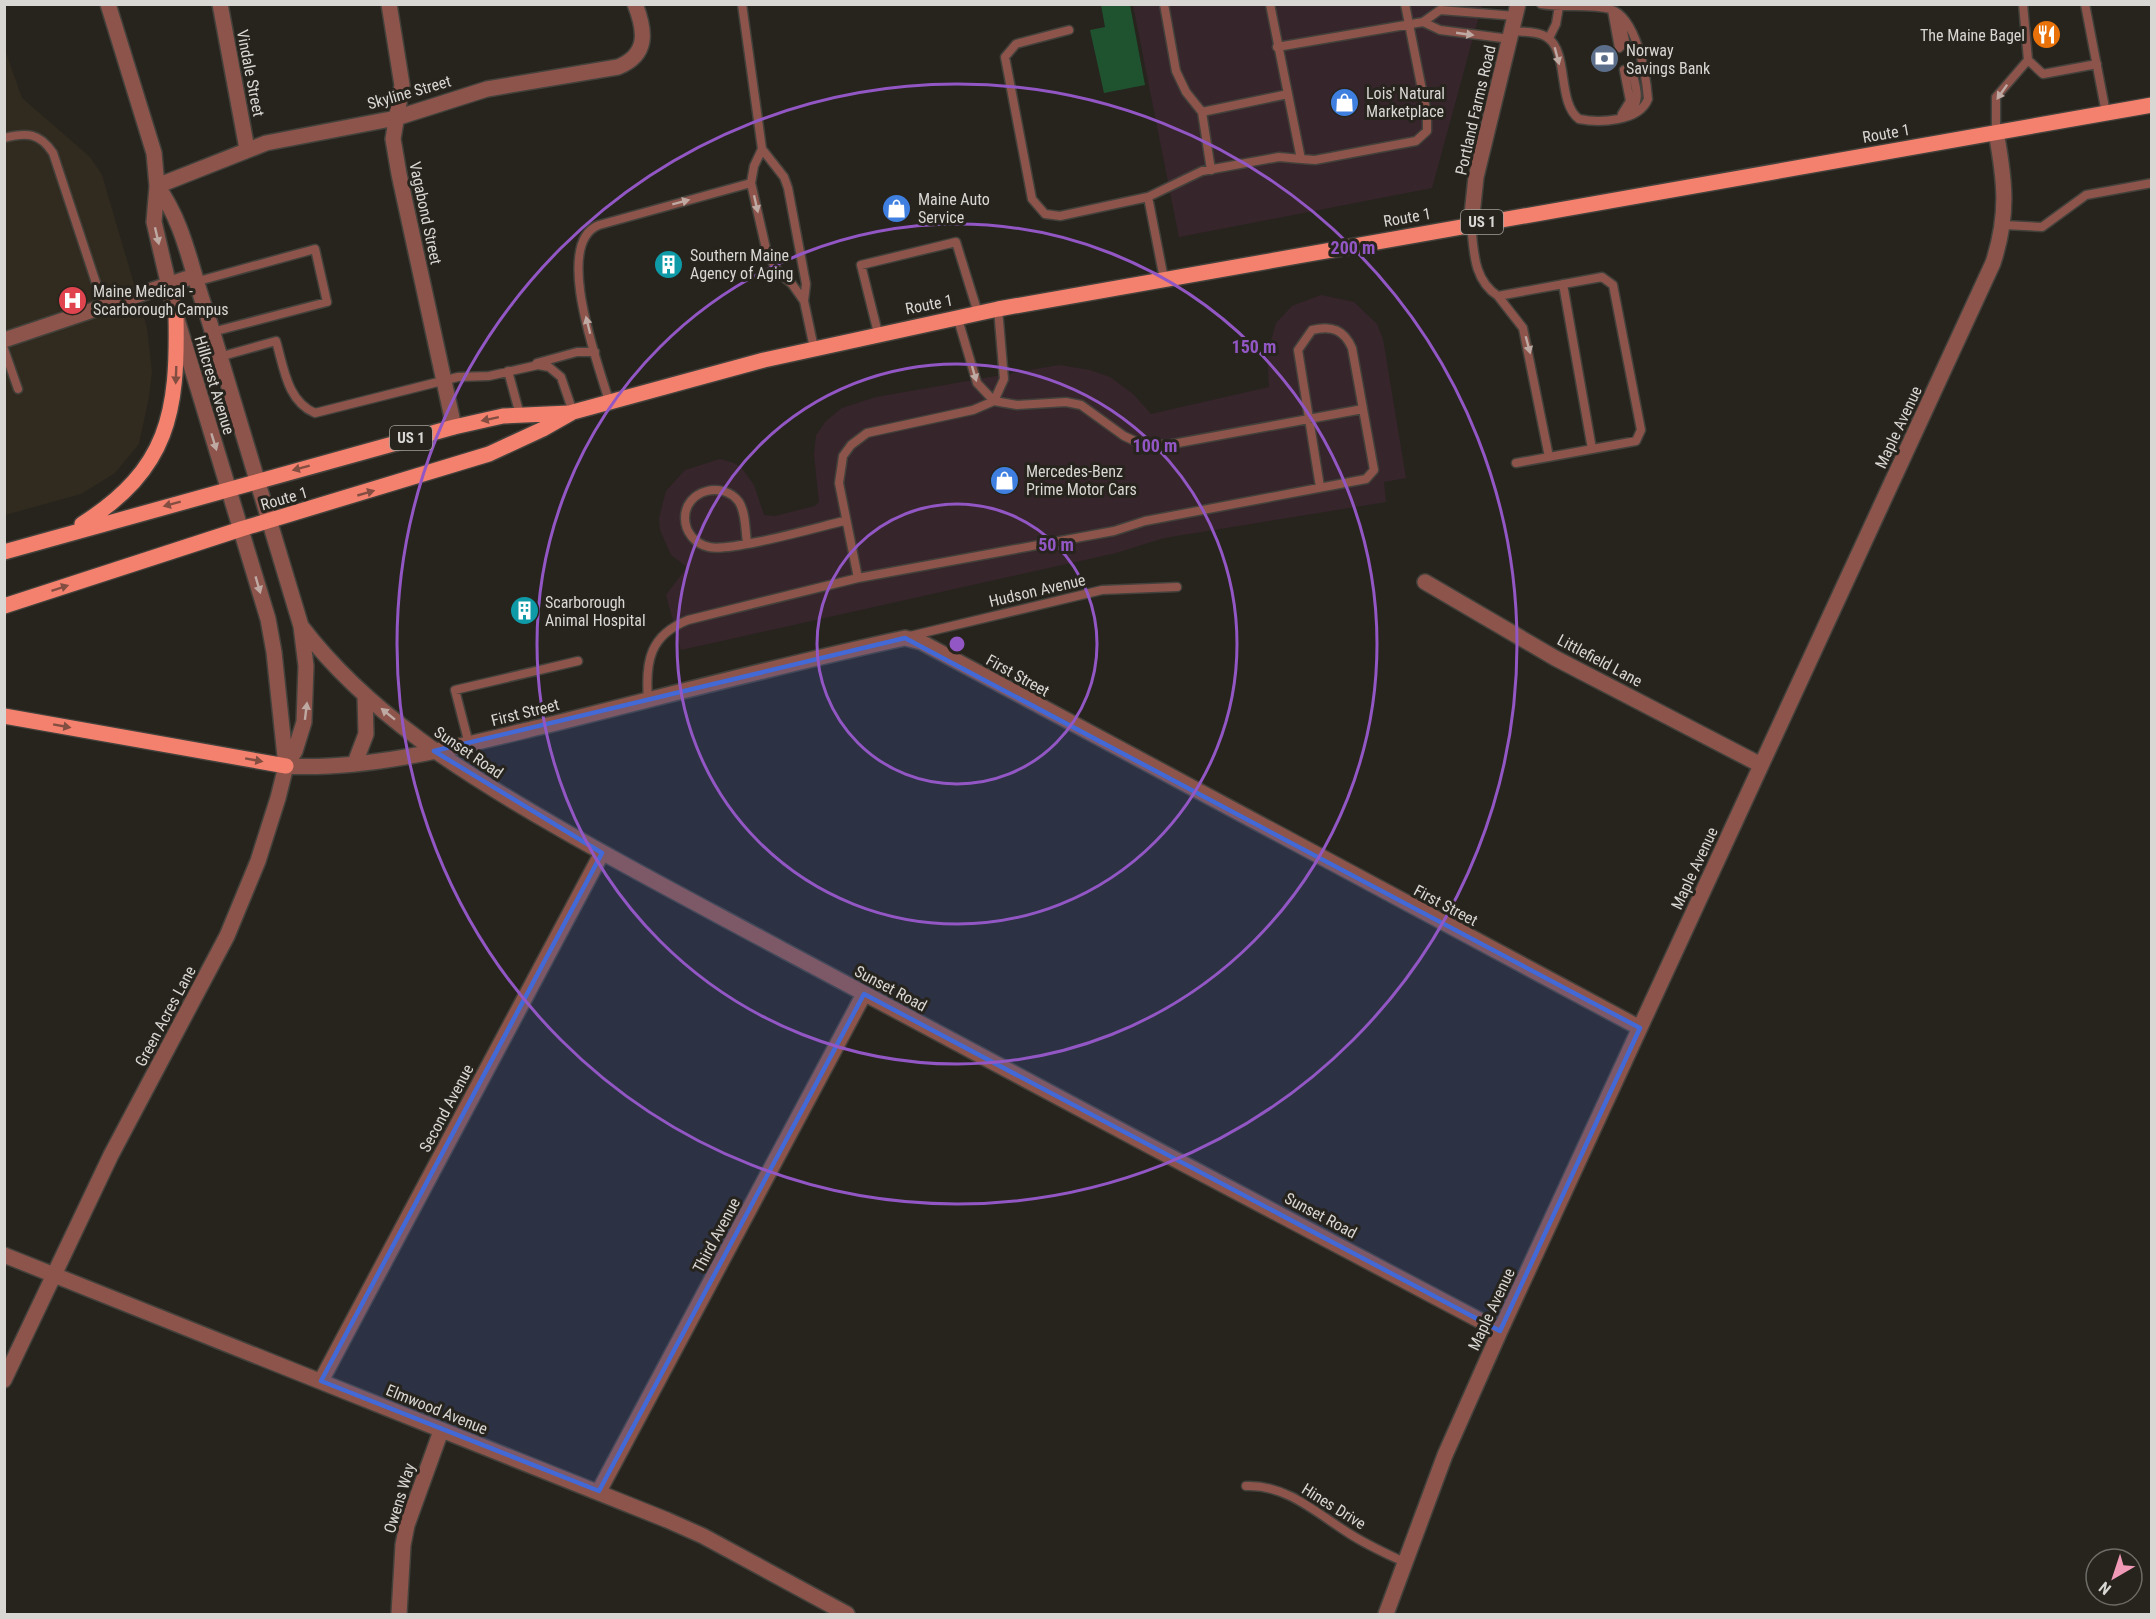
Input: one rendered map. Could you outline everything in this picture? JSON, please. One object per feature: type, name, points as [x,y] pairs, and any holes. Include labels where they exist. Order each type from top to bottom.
[{"type":"main road","name":"Route 1","points":[[4,606],[242,529],[489,454],[571,413],[609,401],[878,333],[957,316],[2151,105]]},
{"type":"main road","points":[[68,532],[100,512],[120,495],[139,475],[158,446],[175,393],[176,316]]},
{"type":"main road","name":"Route 1","points":[[7,551],[68,532],[454,426],[520,415],[571,413]]},
{"type":"main road","points":[[4,716],[285,766]]},
{"type":"street","name":"Hillcrest Avenue","points":[[108,4],[154,153],[158,186],[154,222],[176,316],[228,489]]},
{"type":"street","name":"Vindale Street","points":[[220,4],[247,149]]},
{"type":"street","name":"Vagabond Street","points":[[389,4],[402,85],[402,96],[393,139],[400,183],[454,426]]},
{"type":"street","name":"Skyline Street","points":[[158,186],[247,149],[396,118],[487,89],[618,67],[638,56],[641,49],[642,33],[635,4]]},
{"type":"street","name":"Portland Farms Road","points":[[1471,224],[1476,177],[1514,23]]},
{"type":"street","name":"Maple Avenue","points":[[1386,1614],[1444,1455],[1993,263],[2004,225],[2004,176],[1996,132]]},
{"type":"street","name":"Hillcrest Avenue","points":[[158,186],[172,206],[181,226],[194,279],[257,481]]},
{"type":"street","points":[[4,340],[169,285],[194,279]]},
{"type":"street","name":"Green Acres Lane","points":[[4,1380],[111,1155],[227,936],[268,833],[285,766],[301,732],[307,702],[301,626],[257,481]]},
{"type":"street","name":"Green Acres Lane","points":[[228,489],[242,529],[274,652],[285,766]]},
{"type":"street","name":"Littlefield Lane","points":[[1425,582],[1555,658],[1761,765]]},
{"type":"street","name":"Sunset Road","points":[[301,626],[318,649],[365,695],[434,751],[490,789],[602,853],[864,994],[1500,1331]]},
{"type":"street","name":"First Street","points":[[285,766],[314,768],[469,744],[805,659],[905,638],[921,642],[1166,776],[1640,1028]]},
{"type":"street","points":[[355,763],[366,734],[365,695]]},
{"type":"street","name":"Second Avenue","points":[[321,1381],[602,853]]},
{"type":"street","name":"Third Avenue","points":[[599,1491],[864,994]]},
{"type":"street","name":"Elmwood Avenue","points":[[4,1255],[441,1431],[599,1491],[703,1536],[847,1614]]},
{"type":"street","name":"Owens Way","points":[[399,1614],[403,1545],[407,1525],[441,1431]]},
{"type":"lane","points":[[742,4],[762,149],[784,177],[788,188],[805,273],[804,301],[814,348]]},
{"type":"lane","points":[[1164,4],[1176,71],[1186,92],[1202,112],[1211,170]]},
{"type":"lane","points":[[1270,4],[1301,159]]},
{"type":"lane","points":[[1069,30],[1016,44],[1005,57],[1032,199],[1045,214],[1060,216],[1130,203],[1148,197],[1202,171],[1279,157],[1315,160],[1416,141],[1427,131],[1427,115],[1405,4]]},
{"type":"lane","points":[[1277,47],[1423,22],[1440,10],[1514,23],[1549,38],[1557,53],[1570,111],[1574,116],[1589,121],[1636,114],[1648,99],[1636,40],[1616,12],[1541,4]]},
{"type":"lane","points":[[2023,4],[2028,60],[2043,74],[2097,64]]},
{"type":"lane","points":[[2085,4],[2106,113]]},
{"type":"lane","points":[[1549,38],[1556,24],[1559,6]]},
{"type":"lane","points":[[1616,12],[1623,47]]},
{"type":"lane","points":[[1423,22],[1440,30],[1514,23]]},
{"type":"lane","points":[[1996,132],[1996,97],[2028,60]]},
{"type":"lane","points":[[1617,118],[1629,112],[1636,105],[1636,87],[1628,69]]},
{"type":"lane","points":[[1202,112],[1288,94]]},
{"type":"lane","points":[[4,138],[37,135],[53,153],[104,307]]},
{"type":"lane","points":[[762,149],[754,166],[751,183],[767,253],[779,273],[792,284],[804,301]]},
{"type":"lane","points":[[609,401],[584,312],[577,262],[582,239],[591,228],[751,183]]},
{"type":"lane","points":[[2004,225],[2042,227],[2086,195],[2151,183]]},
{"type":"lane","points":[[1148,197],[1164,279]]},
{"type":"lane","points":[[1471,224],[1478,273],[1489,290],[1498,296],[1523,328],[1529,347],[1550,457]]},
{"type":"lane","points":[[878,333],[861,265],[956,242],[978,313]]},
{"type":"lane","points":[[194,279],[315,249],[327,302],[212,332]]},
{"type":"lane","points":[[1498,296],[1602,277],[1613,285],[1641,430],[1636,441],[1516,463]]},
{"type":"lane","points":[[1563,284],[1592,449]]},
{"type":"lane","points":[[994,401],[1004,379],[998,309]]},
{"type":"lane","points":[[957,316],[977,383],[994,401]]},
{"type":"lane","points":[[648,699],[648,669],[656,642],[675,625],[858,578],[1114,531],[1145,521],[1366,479],[1372,475],[1374,470],[1348,340],[1339,330],[1322,328],[1312,330],[1298,350],[1320,487]]},
{"type":"lane","points":[[219,357],[276,342],[293,396],[302,407],[315,413],[444,381],[508,371],[578,352],[595,352]]},
{"type":"lane","points":[[4,349],[18,388]]},
{"type":"lane","points":[[528,366],[549,367],[557,371],[561,377],[571,413]]},
{"type":"lane","points":[[508,371],[520,415]]},
{"type":"lane","points":[[858,578],[840,499],[839,470],[843,456],[858,439],[867,433],[973,410],[994,401],[1017,405],[1042,402],[1081,405],[1124,436],[1152,446],[1363,409]]},
{"type":"lane","points":[[747,542],[742,508],[733,496],[712,489],[702,492],[690,503],[685,518],[687,529],[701,545],[717,548],[747,542],[844,521]]},
{"type":"lane","name":"Hudson Avenue","points":[[905,638],[1065,597],[1102,590],[1177,587]]},
{"type":"lane","points":[[469,744],[455,690],[578,661]]},
{"type":"lane","name":"Hines Drive","points":[[1246,1486],[1261,1485],[1280,1491],[1366,1544],[1404,1562]]},
{"type":"highlighted area","points":[[905,638],[1640,1028],[1500,1331],[864,994],[599,1491],[321,1381],[602,853],[434,751]]},
{"type":"shaded area","points":[[1133,5],[1482,5],[1432,188],[1179,237]]},
{"type":"shaded area","name":"Maine Medical - Scarborough Campus","points":[[4,47],[22,98],[90,157],[102,175],[147,328],[152,371],[139,444],[115,473],[81,494],[5,515]]},
{"type":"shaded area","points":[[1321,295],[1354,302],[1377,324],[1383,339],[1406,478],[1384,482],[1386,502],[1164,538],[1116,553],[681,650],[666,595],[687,567],[671,555],[660,530],[659,518],[666,491],[685,470],[720,459],[734,463],[741,467],[754,485],[764,515],[775,516],[815,506],[819,502],[814,455],[816,435],[826,421],[842,408],[876,397],[1059,365],[1090,370],[1110,377],[1133,394],[1151,414],[1269,387],[1267,355],[1276,323],[1292,306]]},
{"type":"green space","points":[[1101,5],[1130,5],[1145,85],[1104,93],[1090,30],[1105,27]]},
{"type":"place","name":"The Maine Bagel","points":[[2046,35]]},
{"type":"place","name":"Norway Savings Bank","points":[[1605,59]]},
{"type":"place","name":"Lois' Natural Marketplace","points":[[1345,102]]},
{"type":"place","name":"Maine Auto Service","points":[[897,208]]},
{"type":"place","name":"Southern Maine Agency of Aging","points":[[669,264]]},
{"type":"place","name":"Maine Medical - Scarborough Campus","points":[[72,300]]},
{"type":"place","name":"Mercedes-Benz Prime Motor Cars","points":[[1005,480]]},
{"type":"place","name":"Scarborough Animal Hospital","points":[[524,611]]}]
